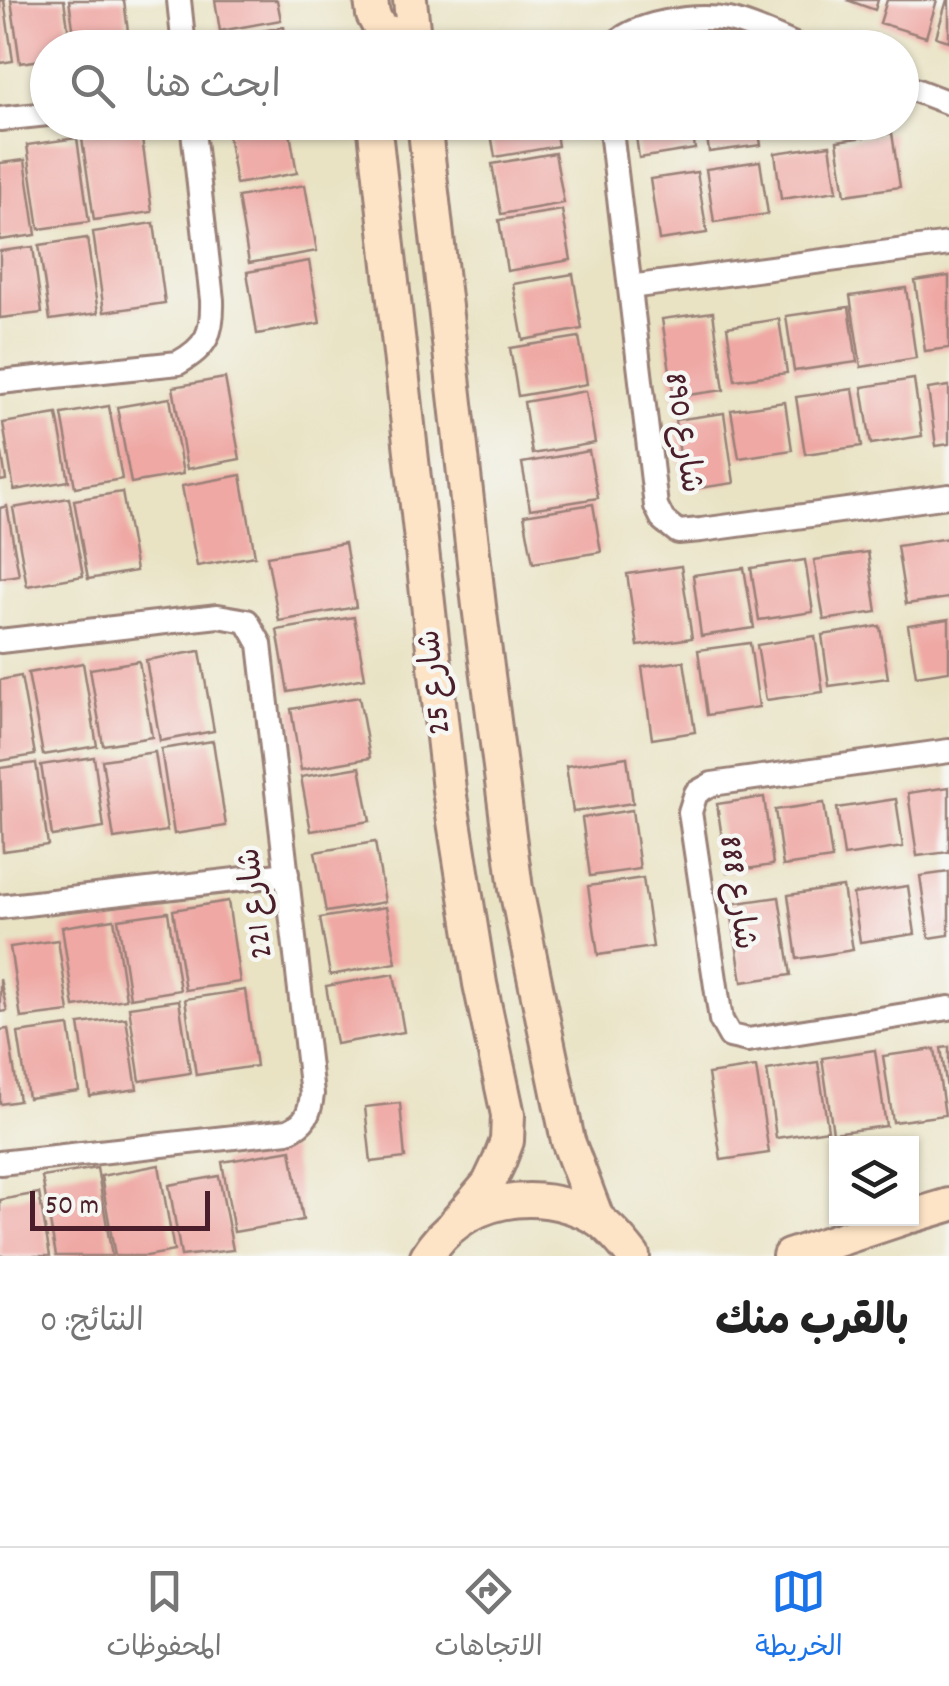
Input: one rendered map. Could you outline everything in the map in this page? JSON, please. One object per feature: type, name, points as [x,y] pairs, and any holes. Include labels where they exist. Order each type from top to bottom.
[{"type":"street","points":[[179,0],[182,30]]},
{"type":"street","points":[[360,0],[363,30]]},
{"type":"street","points":[[371,0],[381,30]]},
{"type":"street","points":[[640,30],[705,19],[730,20],[756,30]]},
{"type":"street","points":[[919,92],[949,103]]},
{"type":"street","points":[[0,119],[30,116]]},
{"type":"street","points":[[0,382],[178,362],[197,353],[208,340],[213,324],[212,300],[194,140]]},
{"type":"street","name":"شارع 25","points":[[376,140],[449,790],[480,984],[508,1115],[507,1140],[488,1184],[433,1244]]},
{"type":"street","name":"شارع 25","points":[[426,140],[516,888],[568,1141],[597,1218]]},
{"type":"street","name":"شارع 890","points":[[612,140],[656,506],[670,528],[678,532],[701,530],[949,496]]},
{"type":"street","points":[[630,287],[949,244]]},
{"type":"street","points":[[409,434],[425,426],[438,428],[444,437],[470,663],[491,692]]},
{"type":"street","name":"شارع 221","points":[[0,640],[218,616],[247,620],[260,644],[312,1094],[308,1117],[288,1131],[0,1163]]},
{"type":"street","name":"شارع 888","points":[[949,751],[712,784],[696,792],[690,812],[721,1020],[730,1036],[748,1040],[949,1008]]},
{"type":"street","points":[[0,906],[287,874]]},
{"type":"street","points":[[433,1244],[500,1201],[550,1199],[597,1218],[634,1255]]},
{"type":"street","points":[[919,1214],[949,1205]]},
{"type":"street","points":[[788,1256],[880,1226]]},
{"type":"building","points":[[0,0],[4,0],[13,61],[0,63]]},
{"type":"building","points":[[11,0],[64,0],[68,30],[30,30],[30,62],[20,63]]},
{"type":"building","points":[[69,0],[124,0],[128,30],[73,30]]},
{"type":"building","points":[[215,0],[277,0],[281,20],[220,30]]},
{"type":"building","points":[[847,0],[878,0],[875,10]]},
{"type":"building","points":[[887,0],[937,0],[926,37],[919,35],[919,30],[880,23]]},
{"type":"building","points":[[949,0],[949,41],[936,37]]},
{"type":"building","points":[[77,140],[89,222],[39,229],[27,145]]},
{"type":"building","points":[[82,140],[142,140],[152,212],[94,220]]},
{"type":"building","points":[[229,140],[291,140],[297,173],[236,184]]},
{"type":"building","points":[[492,140],[557,140],[558,146],[495,157]]},
{"type":"building","points":[[636,140],[694,140],[695,149],[639,158]]},
{"type":"building","points":[[707,140],[760,140],[761,145],[709,152]]},
{"type":"building","points":[[893,140],[900,187],[845,195],[837,141]]},
{"type":"building","points":[[830,145],[837,191],[781,199],[775,153]]},
{"type":"building","points":[[555,153],[564,203],[501,214],[492,164]]},
{"type":"building","points":[[25,160],[36,235],[0,240],[0,163]]},
{"type":"building","points":[[760,161],[768,214],[714,222],[706,169]]},
{"type":"building","points":[[697,172],[707,233],[659,240],[650,179]]},
{"type":"building","points":[[305,185],[317,251],[249,263],[238,197]]},
{"type":"building","points":[[562,210],[571,260],[507,271],[499,220]]},
{"type":"building","points":[[154,223],[165,303],[104,312],[93,232]]},
{"type":"building","points":[[87,238],[98,313],[50,320],[39,245]]},
{"type":"building","points":[[33,247],[42,313],[0,318],[0,251]]},
{"type":"building","points":[[309,261],[320,323],[257,334],[247,272]]},
{"type":"building","points":[[573,274],[582,329],[523,340],[513,284]]},
{"type":"building","points":[[949,276],[949,348],[925,351],[915,281]]},
{"type":"building","points":[[906,288],[916,358],[861,367],[850,296]]},
{"type":"building","points":[[849,307],[857,362],[794,371],[786,316]]},
{"type":"building","points":[[713,312],[724,390],[674,397],[662,319]]},
{"type":"building","points":[[779,319],[787,373],[735,380],[727,327]]},
{"type":"building","points":[[579,337],[587,384],[518,396],[510,348]]},
{"type":"building","points":[[225,378],[240,459],[187,469],[173,387]]},
{"type":"building","points":[[914,379],[922,436],[871,444],[862,387]]},
{"type":"building","points":[[949,386],[949,444],[936,446],[928,389]]},
{"type":"building","points":[[853,389],[862,446],[805,454],[796,397]]},
{"type":"building","points":[[586,391],[595,443],[532,454],[524,402]]},
{"type":"building","points":[[170,398],[183,474],[131,483],[117,407]]},
{"type":"building","points":[[785,402],[792,450],[739,458],[731,410]]},
{"type":"building","points":[[109,406],[122,479],[75,487],[62,414]]},
{"type":"building","points":[[724,413],[734,483],[685,490],[675,420]]},
{"type":"building","points":[[57,414],[69,481],[14,490],[3,423]]},
{"type":"building","points":[[589,451],[598,498],[530,509],[522,463]]},
{"type":"building","points":[[0,455],[6,480],[0,481]]},
{"type":"building","points":[[241,475],[255,556],[197,566],[182,486]]},
{"type":"building","points":[[122,492],[136,571],[88,579],[74,500]]},
{"type":"building","points":[[69,498],[83,576],[27,586],[13,508]]},
{"type":"building","points":[[593,504],[601,552],[533,563],[524,515]]},
{"type":"building","points":[[7,506],[19,575],[0,578],[0,508]]},
{"type":"building","points":[[949,538],[949,598],[906,604],[897,546]]},
{"type":"building","points":[[345,543],[356,607],[279,621],[267,556]]},
{"type":"building","points":[[868,552],[877,612],[824,620],[814,560]]},
{"type":"building","points":[[805,560],[813,612],[759,620],[751,568]]},
{"type":"building","points":[[681,566],[692,638],[638,646],[627,574]]},
{"type":"building","points":[[744,568],[754,628],[701,636],[693,575]]},
{"type":"building","points":[[354,617],[365,678],[288,692],[277,630]]},
{"type":"building","points":[[949,619],[949,671],[916,676],[908,625]]},
{"type":"building","points":[[880,626],[888,678],[829,686],[822,635]]},
{"type":"building","points":[[815,636],[823,692],[766,700],[757,645]]},
{"type":"building","points":[[750,643],[759,707],[707,715],[698,650]]},
{"type":"building","points":[[200,651],[214,731],[160,741],[146,660]]},
{"type":"building","points":[[139,661],[152,737],[103,745],[90,669]]},
{"type":"building","points":[[684,661],[695,732],[652,739],[642,667]]},
{"type":"building","points":[[83,663],[97,746],[43,755],[28,673]]},
{"type":"building","points":[[21,676],[35,755],[0,761],[0,680]]},
{"type":"building","points":[[359,697],[370,758],[301,770],[291,709]]},
{"type":"building","points":[[213,741],[226,826],[174,834],[161,749]]},
{"type":"building","points":[[155,752],[167,831],[114,839],[102,760]]},
{"type":"building","points":[[94,757],[104,828],[52,836],[41,765]]},
{"type":"building","points":[[627,757],[633,803],[573,812],[566,766]]},
{"type":"building","points":[[36,763],[48,845],[3,851],[0,768]]},
{"type":"building","points":[[360,767],[370,821],[311,831],[301,777]]},
{"type":"building","points":[[949,787],[949,852],[917,856],[908,793]]},
{"type":"building","points":[[764,797],[773,865],[727,872],[717,804]]},
{"type":"building","points":[[896,799],[903,847],[844,856],[837,808]]},
{"type":"building","points":[[824,803],[832,859],[783,866],[775,810]]},
{"type":"building","points":[[632,810],[640,869],[590,876],[582,818]]},
{"type":"building","points":[[375,842],[385,902],[326,912],[315,852]]},
{"type":"building","points":[[949,872],[949,935],[929,938],[920,876]]},
{"type":"building","points":[[643,878],[653,947],[598,955],[588,886]]},
{"type":"building","points":[[908,886],[915,934],[860,942],[853,894]]},
{"type":"building","points":[[843,887],[853,950],[797,959],[788,895]]},
{"type":"building","points":[[779,897],[791,975],[742,982],[730,904]]},
{"type":"building","points":[[228,901],[240,982],[185,990],[173,910]]},
{"type":"building","points":[[386,907],[396,963],[330,975],[320,918]]},
{"type":"building","points":[[168,912],[180,990],[130,998],[118,919]]},
{"type":"building","points":[[114,919],[126,999],[74,1007],[62,927]]},
{"type":"building","points":[[58,940],[69,1012],[21,1018],[10,947]]},
{"type":"building","points":[[394,974],[404,1032],[336,1044],[326,986]]},
{"type":"building","points":[[0,979],[7,1011],[0,1012]]},
{"type":"building","points":[[245,990],[256,1066],[196,1075],[185,999]]},
{"type":"building","points":[[179,1000],[190,1073],[140,1081],[129,1007]]},
{"type":"building","points":[[126,1018],[137,1089],[90,1096],[79,1024]]},
{"type":"building","points":[[69,1026],[79,1091],[28,1098],[18,1033]]},
{"type":"building","points":[[8,1029],[19,1101],[0,1104],[0,1030]]},
{"type":"building","points":[[949,1047],[949,1089],[947,1089],[941,1048]]},
{"type":"building","points":[[935,1049],[945,1115],[893,1122],[883,1056]]},
{"type":"building","points":[[875,1050],[886,1126],[833,1133],[822,1058]]},
{"type":"building","points":[[818,1062],[828,1130],[776,1138],[767,1070]]},
{"type":"building","points":[[756,1067],[769,1153],[721,1160],[708,1074]]},
{"type":"building","points":[[400,1103],[405,1158],[371,1162],[365,1107]]},
{"type":"building","points":[[291,1150],[303,1220],[234,1232],[222,1162]]},
{"type":"building","points":[[159,1165],[174,1251],[115,1256],[101,1176]]},
{"type":"building","points":[[97,1168],[112,1256],[56,1256],[42,1177]]},
{"type":"building","points":[[219,1176],[233,1250],[181,1256],[169,1185]]},
{"type":"building","points":[[39,1193],[50,1256],[0,1256],[0,1200]]}]
